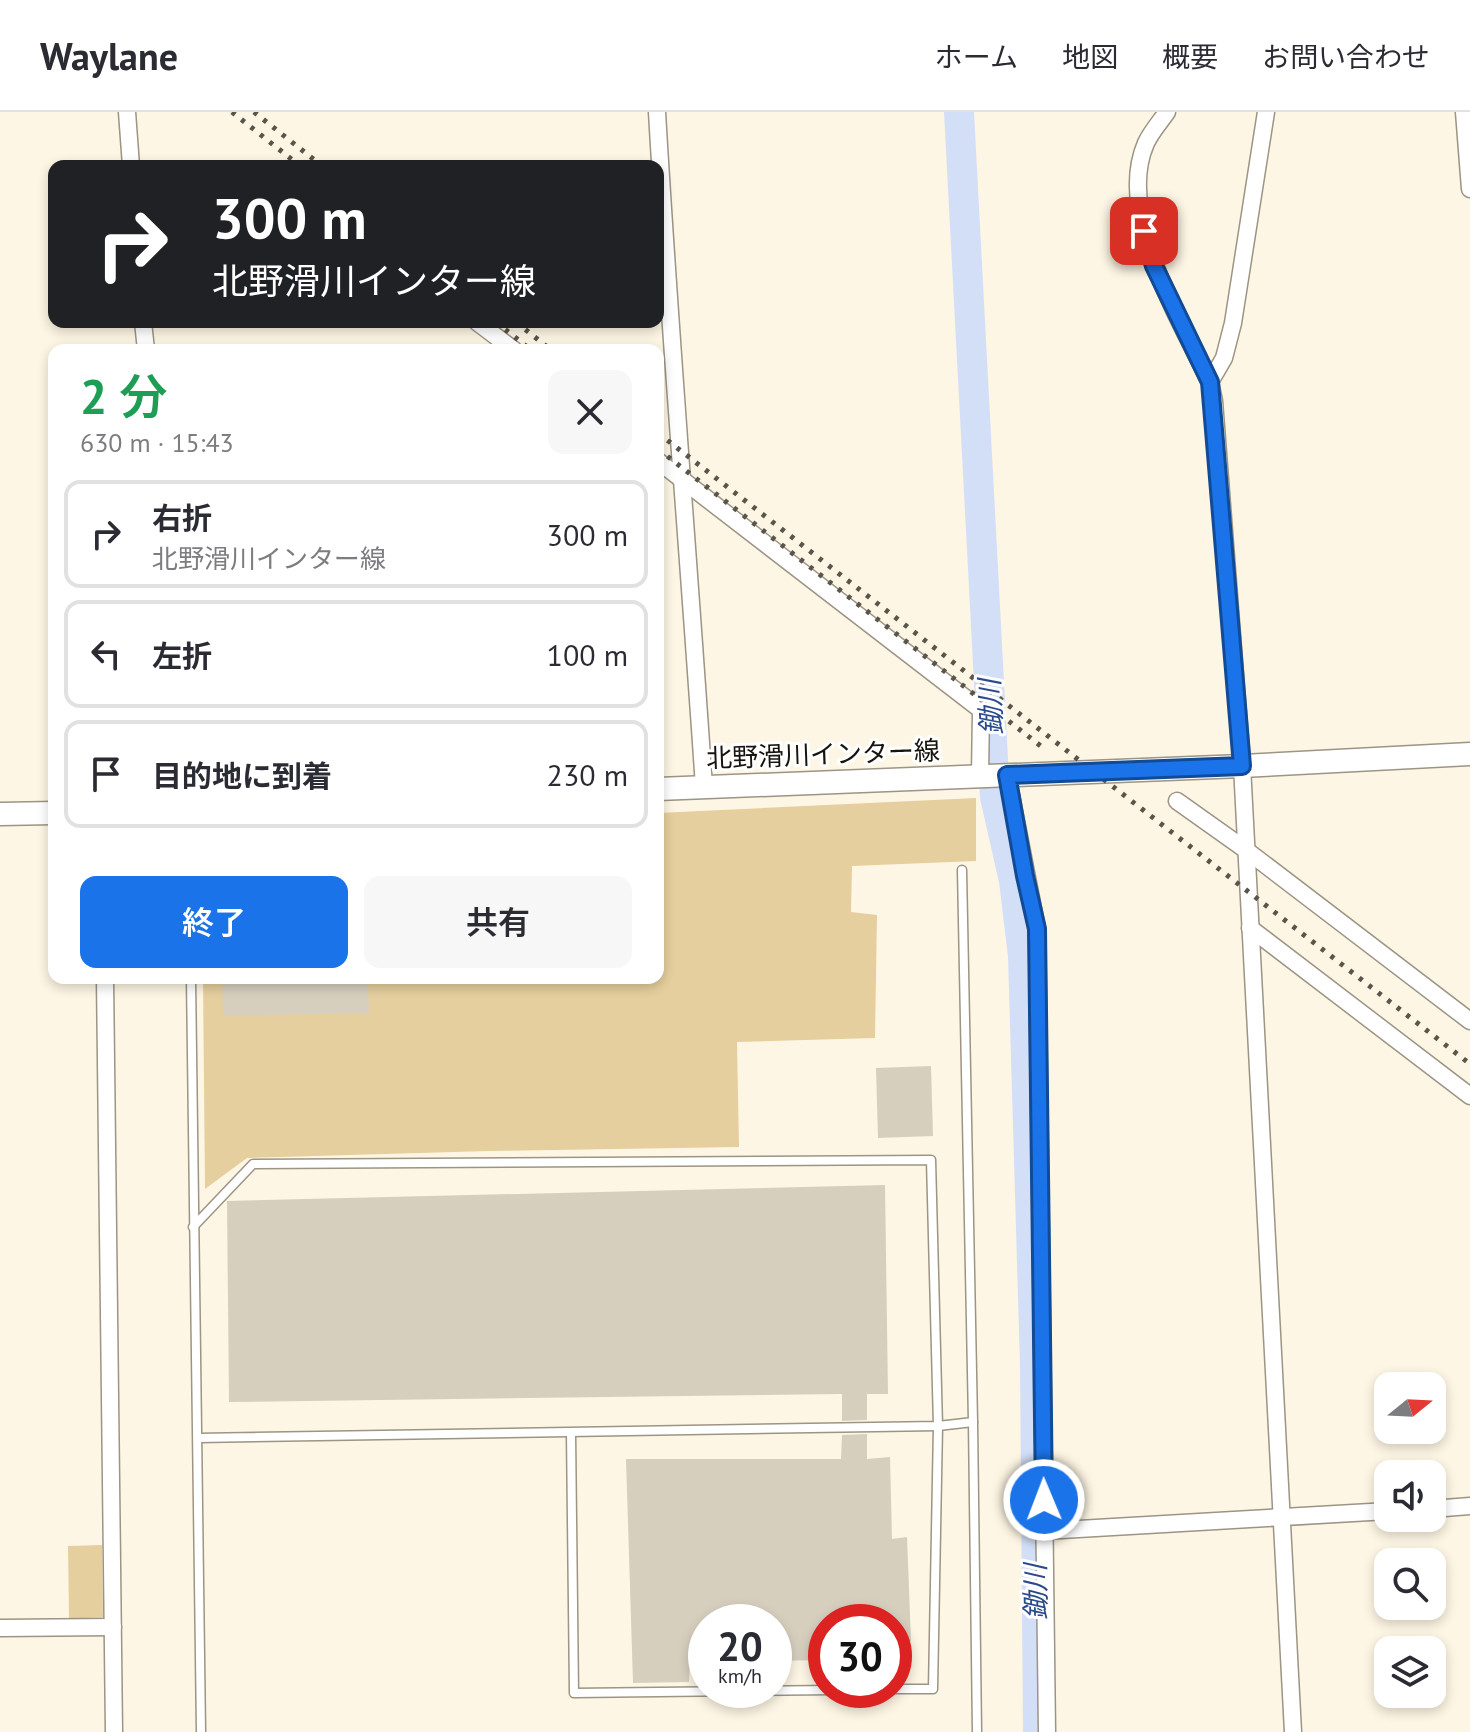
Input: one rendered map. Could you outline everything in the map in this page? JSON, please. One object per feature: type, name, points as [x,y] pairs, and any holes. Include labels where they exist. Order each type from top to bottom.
[{"type":"main road","name":"北野滑川インター線","points":[[664,789],[1470,754]]},
{"type":"main road","points":[[0,814],[48,813]]},
{"type":"street","points":[[127,112],[131,160]]},
{"type":"street","points":[[657,112],[660,160]]},
{"type":"street","points":[[1167,112],[1146,144],[1138,180],[1144,231],[1154,266],[1210,382],[1242,766],[1293,1732]]},
{"type":"street","points":[[1210,382],[1224,358],[1233,323],[1266,112]]},
{"type":"street","points":[[1464,112],[1470,189]]},
{"type":"street","points":[[664,232],[704,787]]},
{"type":"street","points":[[485,328],[506,344]]},
{"type":"street","points":[[664,466],[981,710],[980,776]]},
{"type":"street","points":[[1007,775],[1037,929],[1047,1732]]},
{"type":"street","points":[[1177,801],[1470,1021]]},
{"type":"street","points":[[1250,928],[1470,1096]]},
{"type":"street","points":[[105,984],[114,1732]]},
{"type":"street","points":[[1446,1508],[1470,1506]]},
{"type":"street","points":[[1044,1531],[1374,1512]]},
{"type":"street","points":[[0,1628],[113,1627]]},
{"type":"lane","points":[[962,870],[977,1732]]},
{"type":"lane","points":[[191,984],[201,1732]]},
{"type":"lane","points":[[193,1227],[253,1164],[931,1160],[938,1426],[933,1689],[912,1689]]},
{"type":"lane","points":[[198,1438],[938,1426],[973,1422]]},
{"type":"lane","points":[[571,1433],[574,1693],[808,1690]]},
{"type":"shaded area","points":[[976,798],[976,861],[852,866],[851,912],[877,915],[875,1038],[737,1042],[739,1147],[247,1158],[205,1189],[203,984],[664,984],[664,813]]},
{"type":"shaded area","points":[[102,1545],[103,1617],[69,1619],[68,1546]]},
{"type":"building","points":[[222,984],[368,984],[369,1013],[223,1016]]},
{"type":"building","points":[[931,1066],[933,1136],[878,1138],[876,1068]]},
{"type":"building","points":[[885,1185],[888,1394],[867,1394],[867,1420],[842,1421],[842,1394],[229,1402],[227,1201]]},
{"type":"building","points":[[867,1434],[867,1459],[890,1457],[892,1539],[907,1537],[910,1604],[808,1604],[808,1660],[792,1661],[792,1604],[688,1604],[688,1682],[633,1683],[626,1459],[841,1459],[842,1435]]},
{"type":"waterway","name":"鋤川","points":[[959,112],[995,797],[1014,881],[1023,956],[1035,1365],[1038,1732]]},
{"type":"railway","points":[[232,112],[292,160]]},
{"type":"railway","points":[[254,112],[314,160]]},
{"type":"railway","points":[[504,328],[524,344]]},
{"type":"railway","points":[[524,328],[544,344]]},
{"type":"railway","points":[[664,438],[1470,1064]]},
{"type":"railway","points":[[664,454],[1046,750]]},
{"type":"route","points":[[1044,1500],[1037,929],[1007,775],[1242,766],[1214,401],[1210,382],[1154,266],[1144,231]]}]
